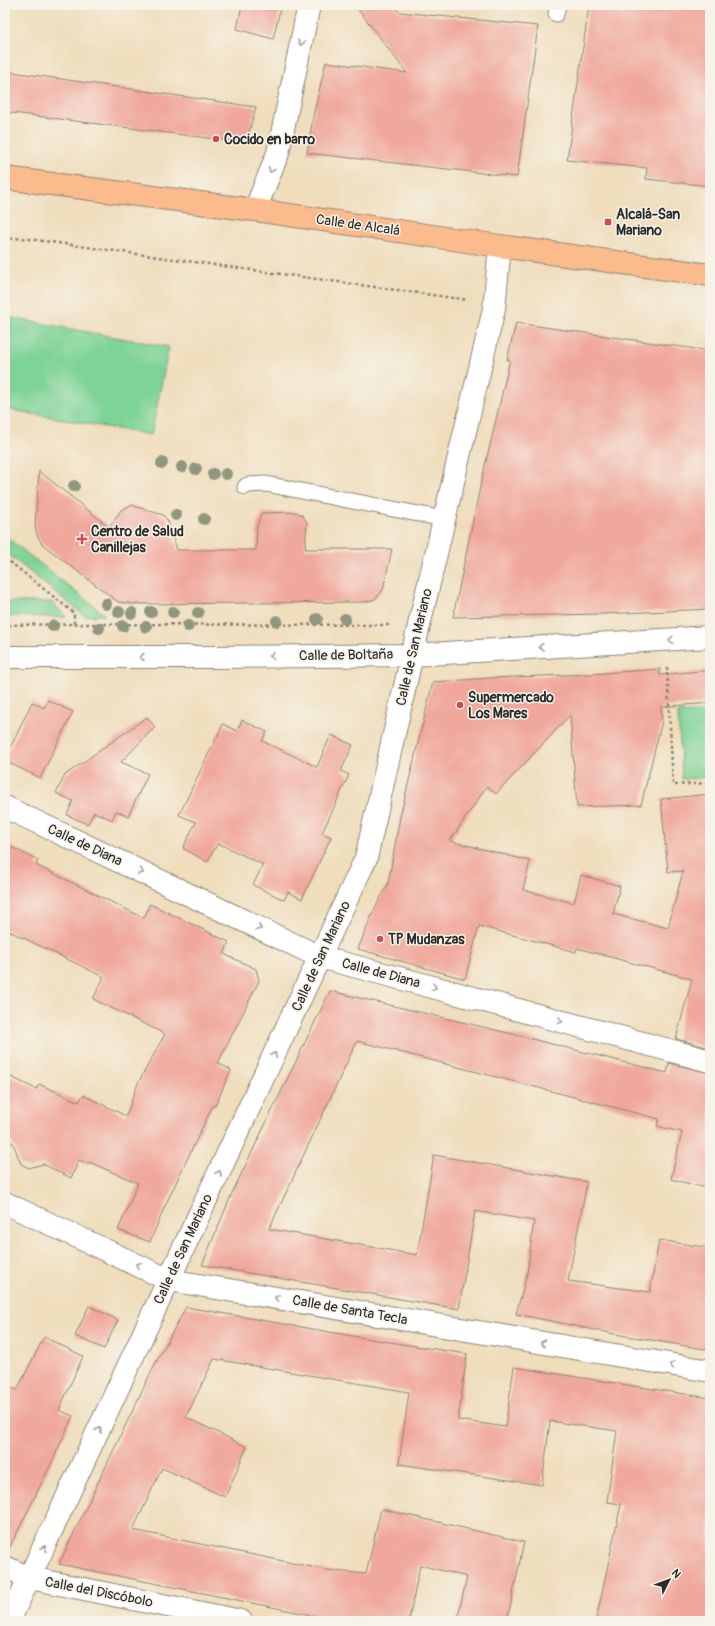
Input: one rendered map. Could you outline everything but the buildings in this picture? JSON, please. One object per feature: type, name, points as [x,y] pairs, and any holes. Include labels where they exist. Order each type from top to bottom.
[{"type":"main road","name":"Calle de Alcalá","points":[[5,178],[255,210],[500,246],[710,274]]},
{"type":"street","points":[[255,210],[278,153],[309,5]]},
{"type":"street","name":"Calle de San Mariano","points":[[9,1621],[366,858],[412,655],[494,309],[500,246]]},
{"type":"street","name":"Calle de Boltaña","points":[[5,657],[412,655],[710,637]]},
{"type":"street","name":"Calle de Diana","points":[[5,807],[320,957],[710,1061]]},
{"type":"street","name":"Calle de Santa Tecla","points":[[5,1203],[169,1280],[710,1371]]},
{"type":"street","name":"Calle del Discóbolo","points":[[5,1567],[30,1578],[241,1621]]},
{"type":"lane","points":[[245,487],[247,485],[266,484],[444,519]]},
{"type":"path","points":[[5,242],[8,239],[22,238],[468,300],[471,307]]},
{"type":"path","points":[[5,558],[74,613],[74,624]]},
{"type":"path","points":[[5,625],[395,625]]},
{"type":"path","points":[[666,640],[673,785],[710,783]]},
{"type":"green space","points":[[12,318],[169,347],[151,435],[5,409],[5,350]]},
{"type":"green space","points":[[5,536],[105,615],[85,616],[5,552]]},
{"type":"green space","points":[[5,602],[52,602],[66,617],[5,616]]},
{"type":"green space","points":[[710,711],[710,777],[682,779],[678,713]]},
{"type":"place","name":"Cocido en barro","points":[[216,139]]},
{"type":"place","name":"Alcalá-San Mariano","points":[[608,222]]},
{"type":"place","name":"Centro de Salud Canillejas","points":[[82,539]]},
{"type":"place","name":"Supermercado Los Mares","points":[[460,705]]},
{"type":"place","name":"TP Mudanzas","points":[[380,939]]}]
